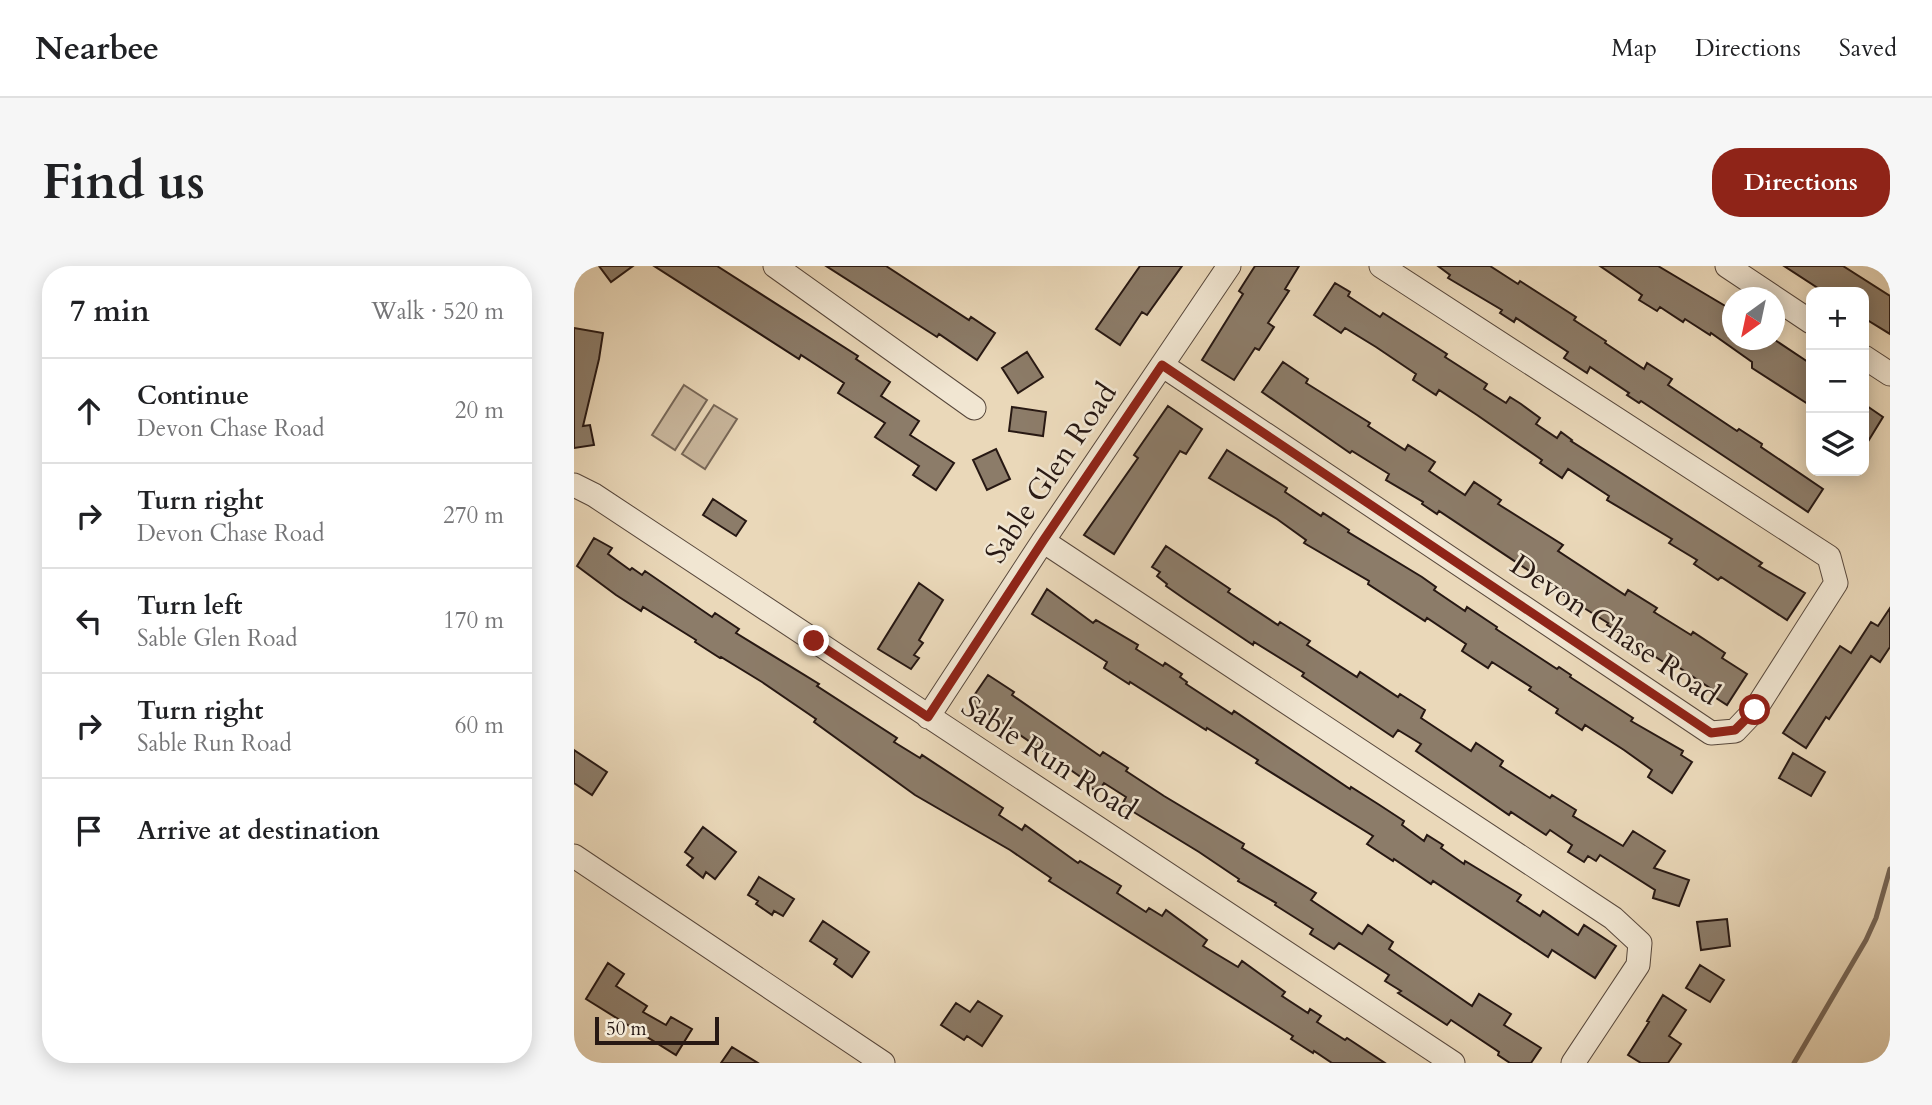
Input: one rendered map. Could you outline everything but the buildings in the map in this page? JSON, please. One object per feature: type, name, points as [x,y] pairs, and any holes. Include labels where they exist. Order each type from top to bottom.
[{"type":"street","points":[[775,266],[974,408]]},
{"type":"street","name":"Sable Glen Road","points":[[928,717],[1229,266]]},
{"type":"street","name":"Devon Chase Road","points":[[1162,365],[1711,733],[1735,730],[1755,710],[1836,583],[1829,557],[1381,266]]},
{"type":"street","points":[[1727,266],[1806,319]]},
{"type":"street","points":[[1869,360],[1890,374]]},
{"type":"street","name":"Sable Run Road","points":[[574,485],[594,495],[1453,1063]]},
{"type":"street","points":[[1043,541],[1613,918],[1640,943],[1638,965],[1573,1063]]},
{"type":"street","points":[[574,856],[883,1063]]},
{"type":"shaded area","points":[[684,385],[707,400],[675,450],[652,435]]},
{"type":"shaded area","points":[[714,405],[737,419],[705,469],[682,454]]},
{"type":"waterway","points":[[1794,1063],[1866,940],[1876,918],[1890,869]]},
{"type":"route","points":[[814,641],[928,717],[1162,365],[1711,733],[1735,730],[1755,710]]}]
